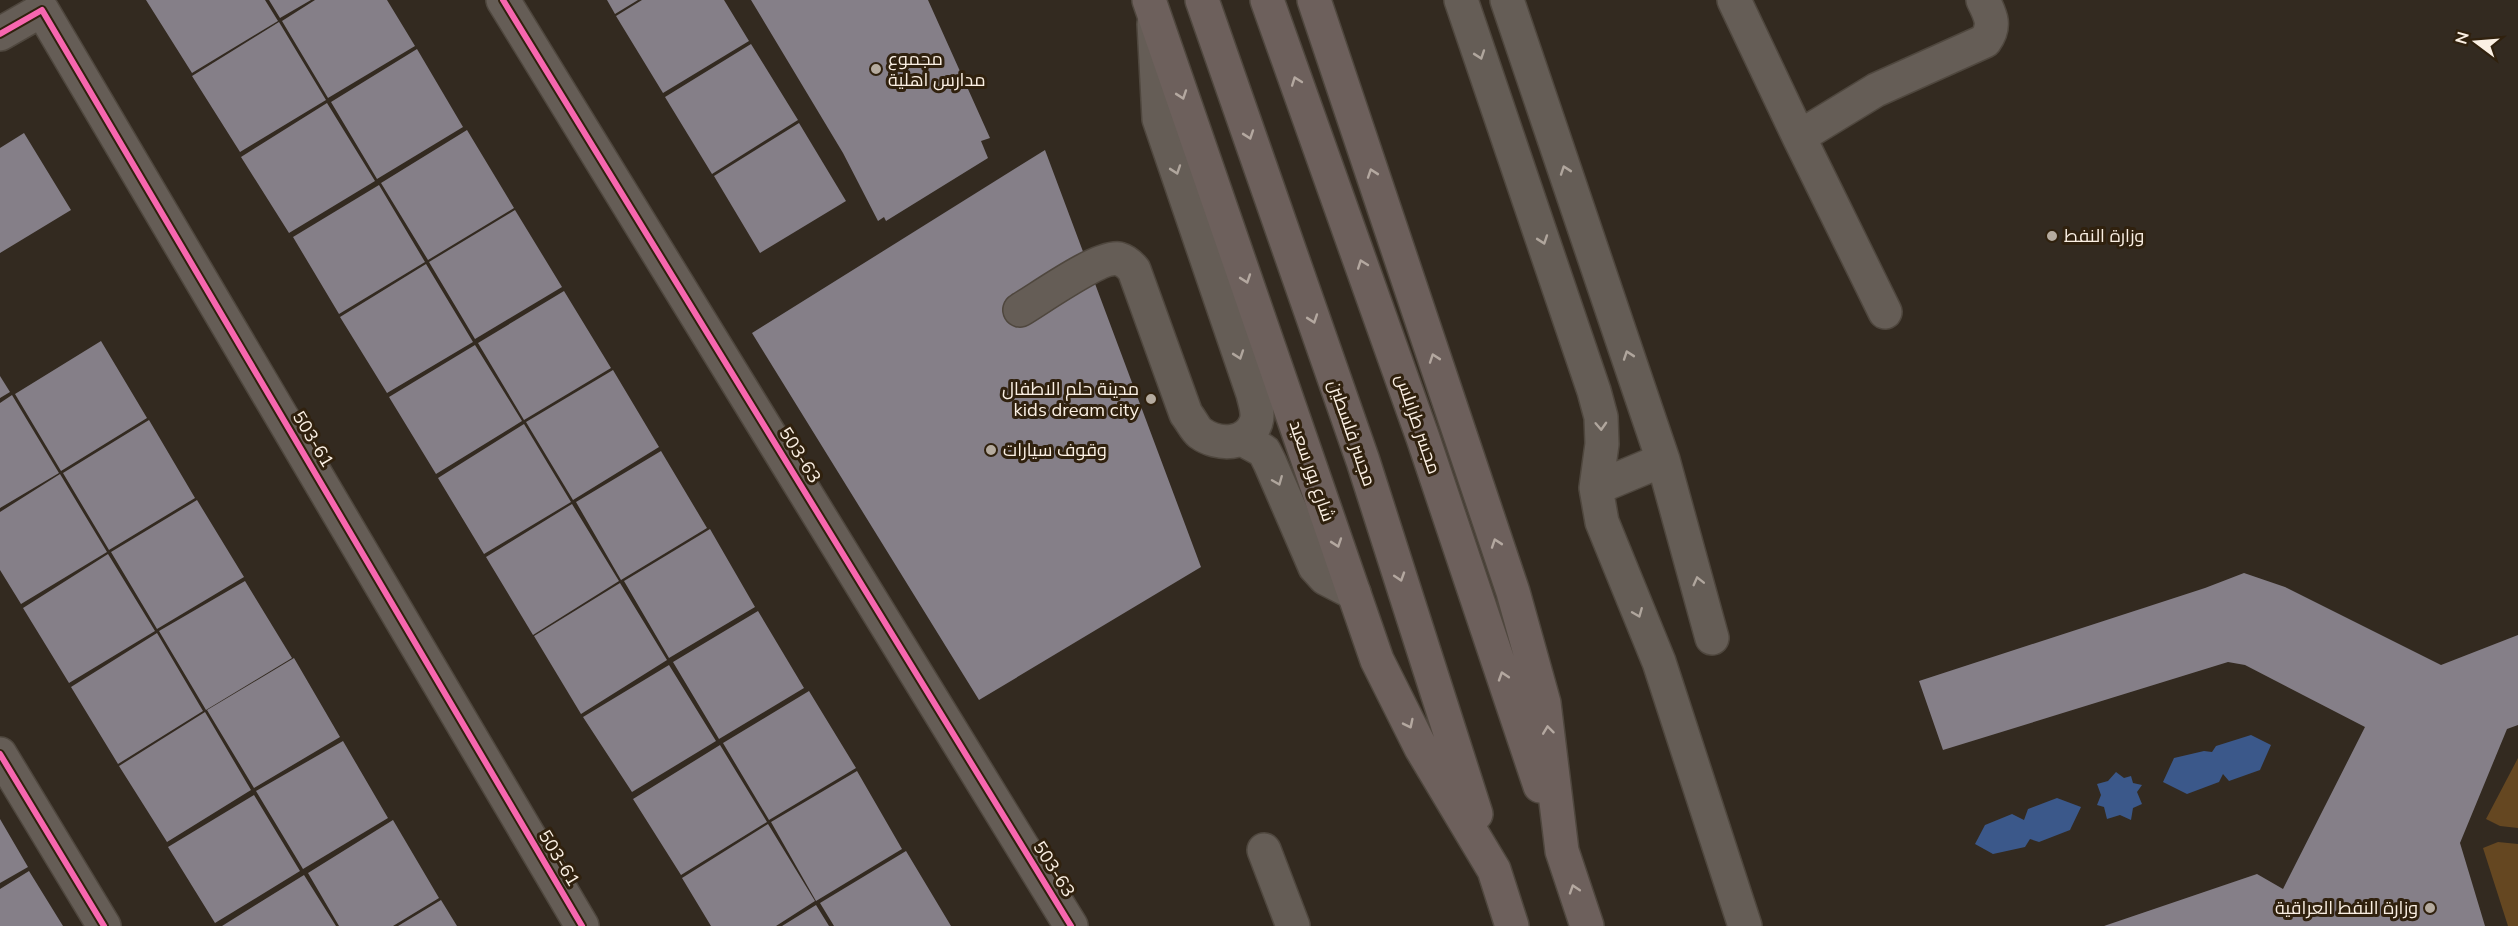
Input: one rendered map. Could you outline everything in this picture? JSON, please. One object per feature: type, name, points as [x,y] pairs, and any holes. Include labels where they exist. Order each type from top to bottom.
[{"type":"main road","name":"مجسر فلسطين","points":[[1202,0],[1363,461],[1494,870]]},
{"type":"main road","name":"مجسر طرابلس","points":[[1268,0],[1424,438],[1562,851]]},
{"type":"main road","points":[[1314,0],[1513,591],[1544,704],[1562,851],[1587,926]]},
{"type":"main road","name":"شارع بور سعيد","points":[[1151,5],[1377,660],[1421,747],[1494,870],[1512,926]]},
{"type":"street","name":"503-63","points":[[503,0],[1071,926]]},
{"type":"street","points":[[1461,0],[1594,391],[1601,417],[1602,444],[1596,488],[1602,522],[1659,663],[1745,926]]},
{"type":"street","points":[[1507,0],[1664,460],[1695,568],[1712,638]]},
{"type":"street","points":[[1734,0],[1885,312]]},
{"type":"street","points":[[1799,136],[1876,90],[1984,41],[1992,31],[1992,18],[1983,0]]},
{"type":"street","points":[[1020,310],[1089,268],[1113,259],[1127,262],[1134,270],[1186,414],[1198,432],[1213,440],[1231,442],[1242,439],[1251,432],[1257,420],[1257,408],[1159,119],[1151,5]]},
{"type":"street","name":"503-61","points":[[0,34],[42,10],[582,926]]},
{"type":"street","points":[[1242,439],[1264,451],[1315,567],[1325,578],[1354,593]]},
{"type":"street","points":[[1596,488],[1664,460]]},
{"type":"street","points":[[0,754],[104,926]]},
{"type":"street","points":[[1264,850],[1293,926]]},
{"type":"shaded area","points":[[2518,758],[2518,828],[2500,826],[2486,819]]},
{"type":"shaded area","points":[[2498,842],[2518,844],[2518,926],[2508,926],[2483,848]]},
{"type":"water","points":[[2251,735],[2271,745],[2260,770],[2229,781],[2223,774],[2219,782],[2187,794],[2163,782],[2174,758],[2204,751],[2212,752],[2216,746]]},
{"type":"water","points":[[2116,772],[2124,778],[2131,776],[2133,783],[2142,785],[2137,792],[2142,804],[2133,808],[2131,820],[2120,815],[2107,819],[2104,807],[2097,805],[2101,795],[2097,784],[2108,781]]},
{"type":"water","points":[[2057,798],[2081,807],[2070,830],[2039,842],[2030,839],[2025,847],[1993,854],[1975,844],[1985,825],[2012,814],[2024,820],[2028,809]]},
{"type":"building","points":[[146,0],[265,0],[278,21],[192,73]]},
{"type":"building","points":[[269,0],[311,0],[280,18]]},
{"type":"building","points":[[315,0],[387,0],[415,46],[328,98],[282,21]]},
{"type":"building","points":[[607,0],[638,0],[615,14]]},
{"type":"building","points":[[642,0],[724,0],[749,41],[663,93],[616,16]]},
{"type":"building","name":"مجموع مدارس اهلية","points":[[751,0],[928,0],[990,138],[981,141],[988,158],[886,221],[884,217],[878,221],[843,153]]},
{"type":"building","points":[[279,22],[326,100],[240,152],[192,76]]},
{"type":"building","points":[[751,44],[798,120],[712,174],[665,97]]},
{"type":"building","points":[[417,49],[463,127],[377,179],[331,102]]},
{"type":"building","points":[[327,103],[375,181],[289,233],[241,157]]},
{"type":"building","points":[[799,123],[846,201],[760,253],[714,176]]},
{"type":"building","points":[[467,130],[514,208],[428,260],[381,183]]},
{"type":"building","points":[[24,133],[71,210],[0,253],[0,148]]},
{"type":"building","name":"وقوف سيارات","points":[[1045,150],[1201,567],[979,700],[752,333]]},
{"type":"building","points":[[379,185],[425,262],[339,314],[293,237]]},
{"type":"building","points":[[515,210],[562,287],[475,339],[429,262]]},
{"type":"building","points":[[426,264],[473,342],[387,393],[340,317]]},
{"type":"building","points":[[564,291],[611,368],[524,420],[478,343]]},
{"type":"building","points":[[101,341],[147,418],[61,471],[15,394]]},
{"type":"building","points":[[475,345],[522,421],[436,474],[389,397]]},
{"type":"building","points":[[613,370],[659,447],[573,500],[526,422]]},
{"type":"building","points":[[0,376],[10,392],[0,398]]},
{"type":"building","points":[[12,395],[59,473],[0,508],[0,403]]},
{"type":"building","points":[[149,420],[195,498],[109,550],[63,473]]},
{"type":"building","points":[[524,424],[571,502],[484,554],[438,478]]},
{"type":"building","points":[[661,451],[707,528],[621,580],[576,502]]},
{"type":"building","points":[[60,474],[107,552],[21,604],[0,570],[0,512]]},
{"type":"building","points":[[197,500],[244,577],[157,629],[111,552]]},
{"type":"building","points":[[572,504],[619,581],[533,635],[486,557]]},
{"type":"building","points":[[710,529],[755,607],[669,658],[624,581]]},
{"type":"building","points":[[108,554],[155,631],[69,683],[23,608]]},
{"type":"building","points":[[2244,573],[2285,587],[2441,665],[2518,635],[2518,725],[2507,729],[2460,843],[2485,926],[2104,926],[2257,874],[2283,889],[2365,727],[2245,665],[2228,662],[1943,750],[1919,681],[2205,588]]},
{"type":"building","points":[[245,581],[292,658],[206,710],[159,631]]},
{"type":"building","points":[[620,583],[667,660],[581,714],[534,636]]},
{"type":"building","points":[[758,611],[804,688],[719,739],[673,662]]},
{"type":"building","points":[[157,633],[203,711],[118,764],[71,687]]},
{"type":"building","points":[[294,658],[340,737],[254,788],[207,710]]},
{"type":"building","points":[[669,665],[716,741],[632,792],[583,717]]},
{"type":"building","points":[[809,691],[856,768],[769,820],[723,743]]},
{"type":"building","points":[[205,712],[251,790],[167,842],[119,766]]},
{"type":"building","points":[[343,741],[388,818],[303,869],[256,791]]},
{"type":"building","points":[[720,745],[767,822],[681,875],[633,799]]},
{"type":"building","points":[[857,771],[902,849],[816,901],[771,822]]},
{"type":"building","points":[[254,795],[300,871],[215,923],[168,847]]},
{"type":"building","points":[[0,819],[28,867],[0,883]]},
{"type":"building","points":[[393,820],[439,898],[393,926],[339,926],[308,873]]},
{"type":"building","points":[[768,824],[815,901],[776,926],[711,926],[682,878]]},
{"type":"building","points":[[906,851],[951,926],[834,926],[820,903]]},
{"type":"building","points":[[29,871],[63,926],[0,926],[0,889]]},
{"type":"building","points":[[304,875],[336,926],[222,926]]},
{"type":"building","points":[[441,900],[457,926],[398,926]]},
{"type":"building","points":[[816,905],[829,926],[782,926]]},
{"type":"cycle path","points":[[503,0],[1071,926]]},
{"type":"cycle path","points":[[0,34],[42,10],[582,926]]},
{"type":"cycle path","points":[[0,754],[104,926]]},
{"type":"place","name":"مجموع مدارس اهلية","points":[[876,69]]},
{"type":"place","name":"وزارة النفط","points":[[2052,236]]},
{"type":"place","name":"مدينة حلم الاطفال kids dream city","points":[[1151,399]]},
{"type":"place","name":"وقوف سيارات","points":[[991,450]]},
{"type":"place","name":"وزارة النفط العراقية","points":[[2430,908]]}]
